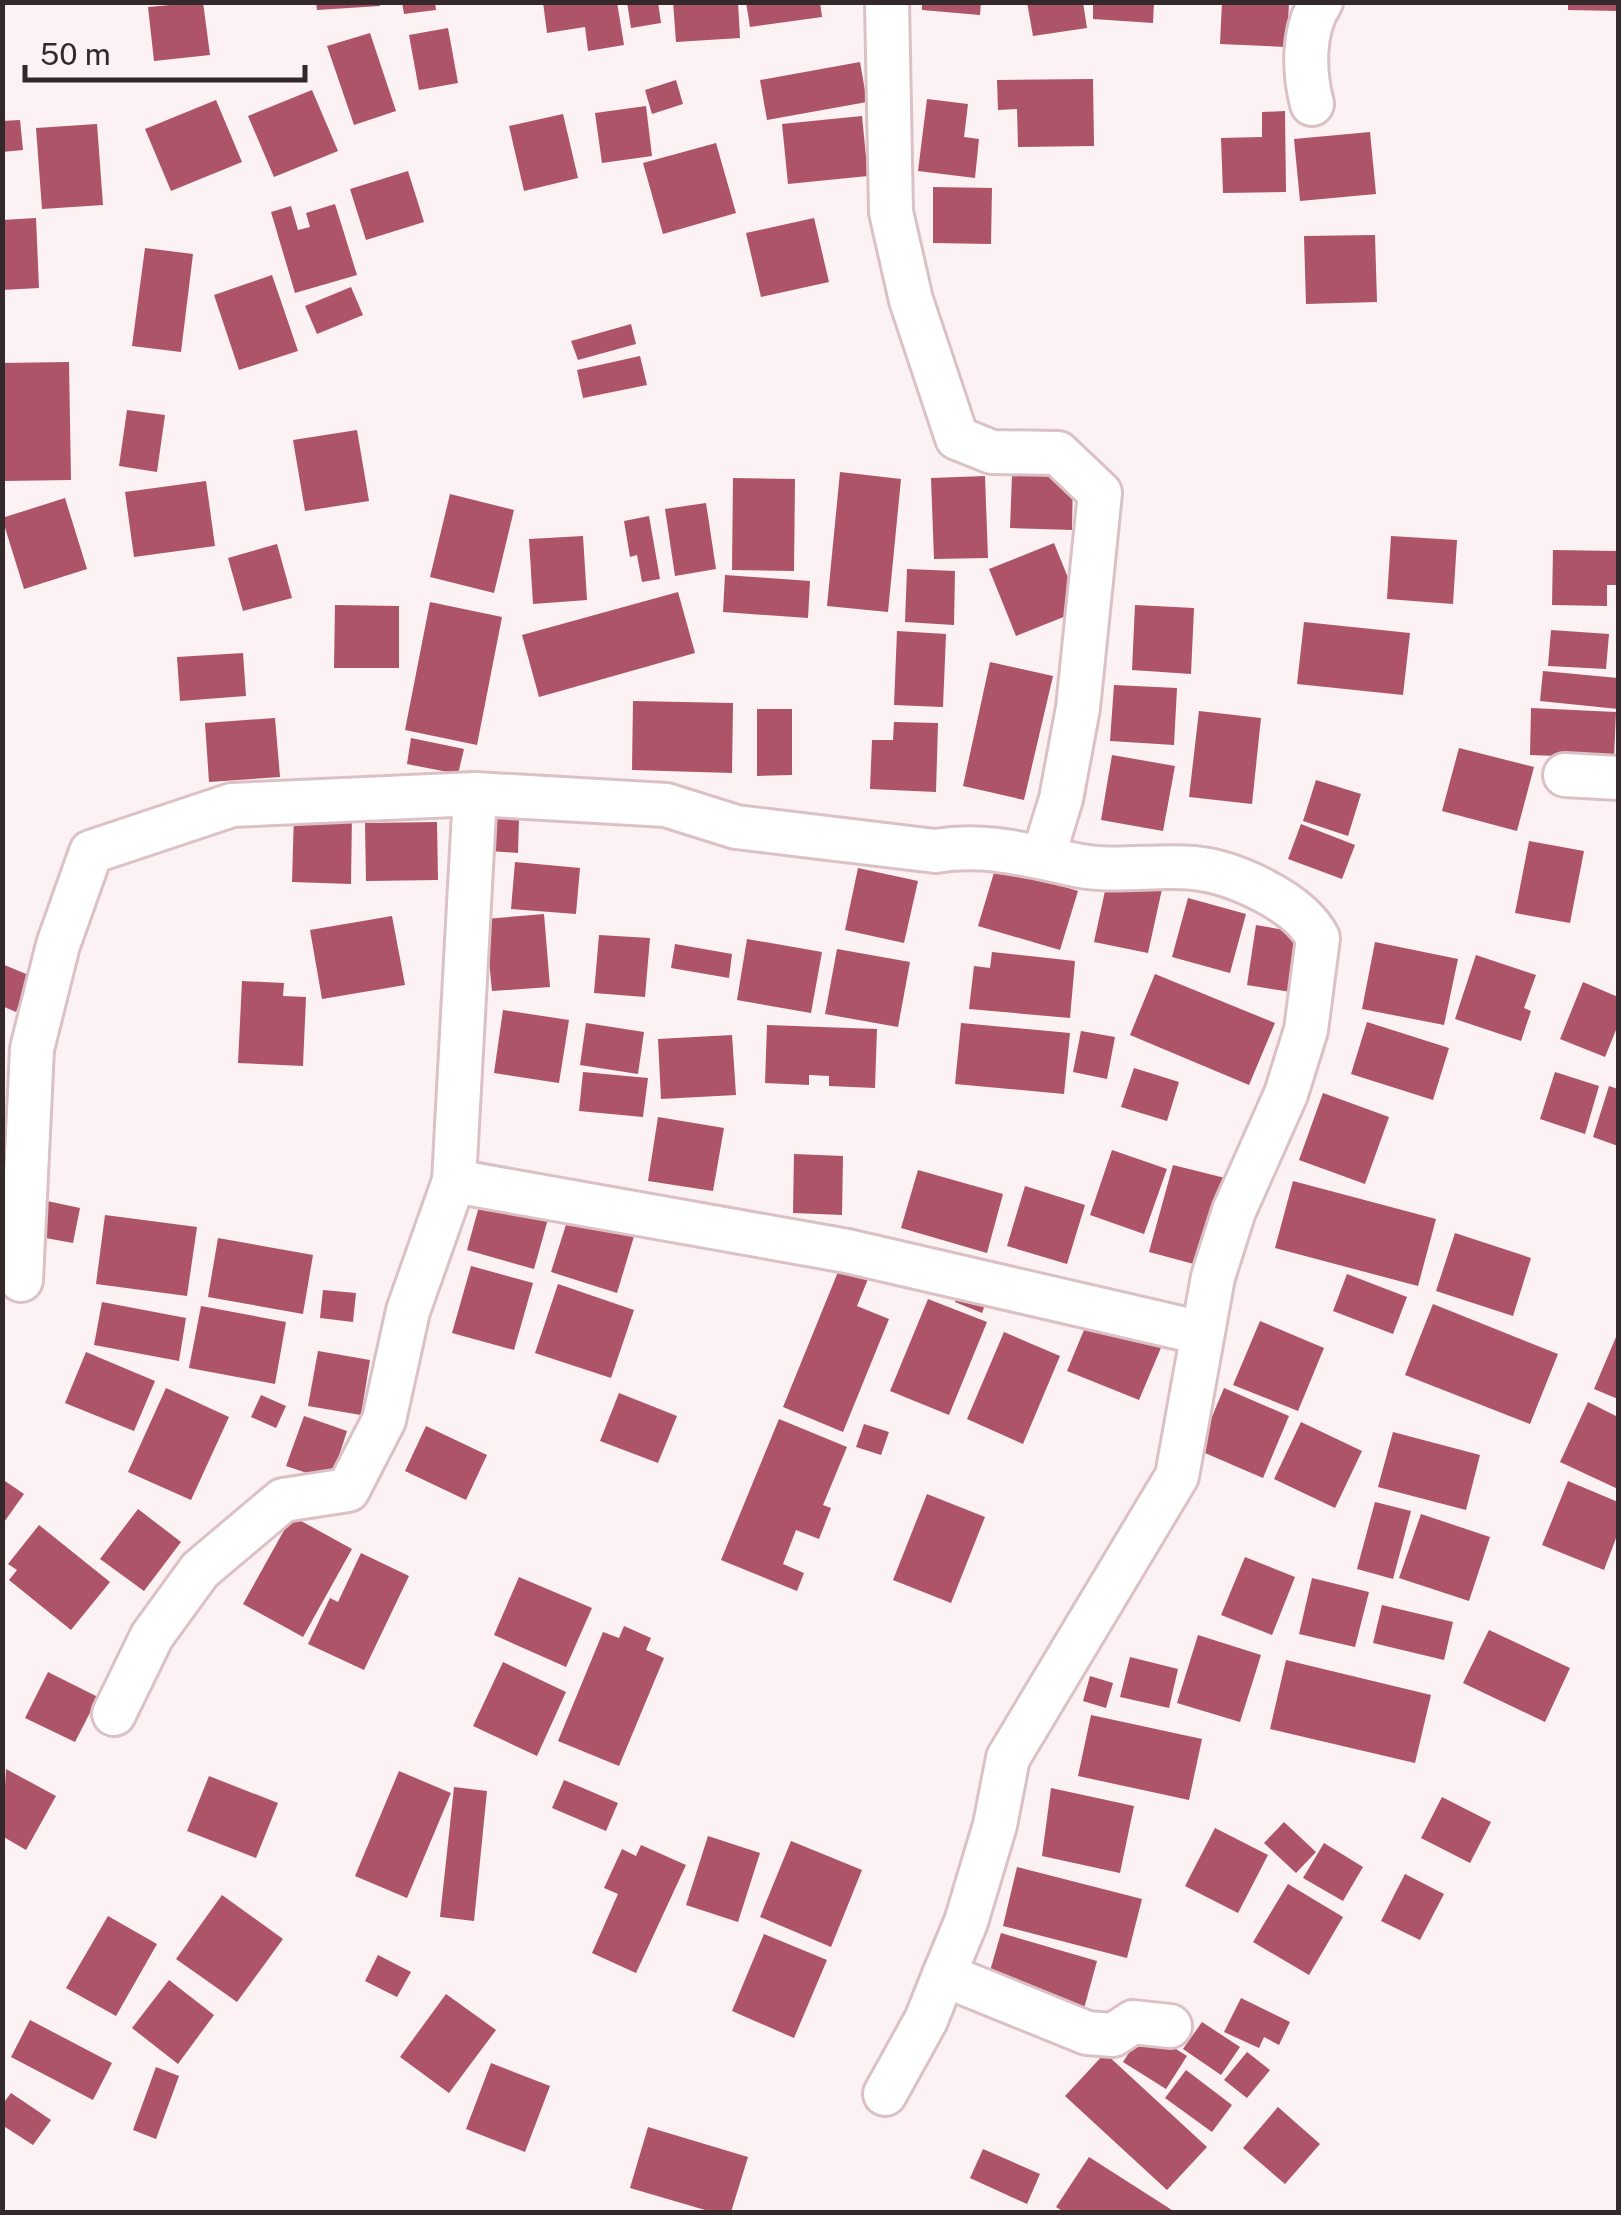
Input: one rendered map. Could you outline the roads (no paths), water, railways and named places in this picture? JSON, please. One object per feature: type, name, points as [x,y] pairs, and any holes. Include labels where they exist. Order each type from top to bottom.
[{"type":"street","points":[[887,2],[893,116],[891,212],[911,300],[957,438],[992,452],[1058,453],[1100,493],[1078,708],[1061,799],[1044,854]]},
{"type":"street","points":[[1312,104],[1305,78],[1307,49],[1320,2]]},
{"type":"street","points":[[1565,775],[1618,778]]},
{"type":"street","points":[[114,1714],[152,1636],[200,1570],[284,1500],[348,1490],[384,1420],[408,1311],[454,1181],[474,794]]},
{"type":"street","points":[[21,1280],[32,1048],[58,945],[91,852],[232,804],[474,794],[666,806],[736,827],[935,851],[964,846],[1044,854],[1071,864],[1194,868],[1220,874],[1304,916],[1318,938],[1306,1030],[1286,1094],[1234,1211],[1213,1277],[1177,1476],[1008,1758],[995,1825],[966,1922],[926,2020],[885,2094]]},
{"type":"street","points":[[454,1181],[847,1251],[1202,1333]]},
{"type":"street","points":[[944,1975],[1087,2033],[1113,2035],[1133,2022],[1170,2026]]}]
